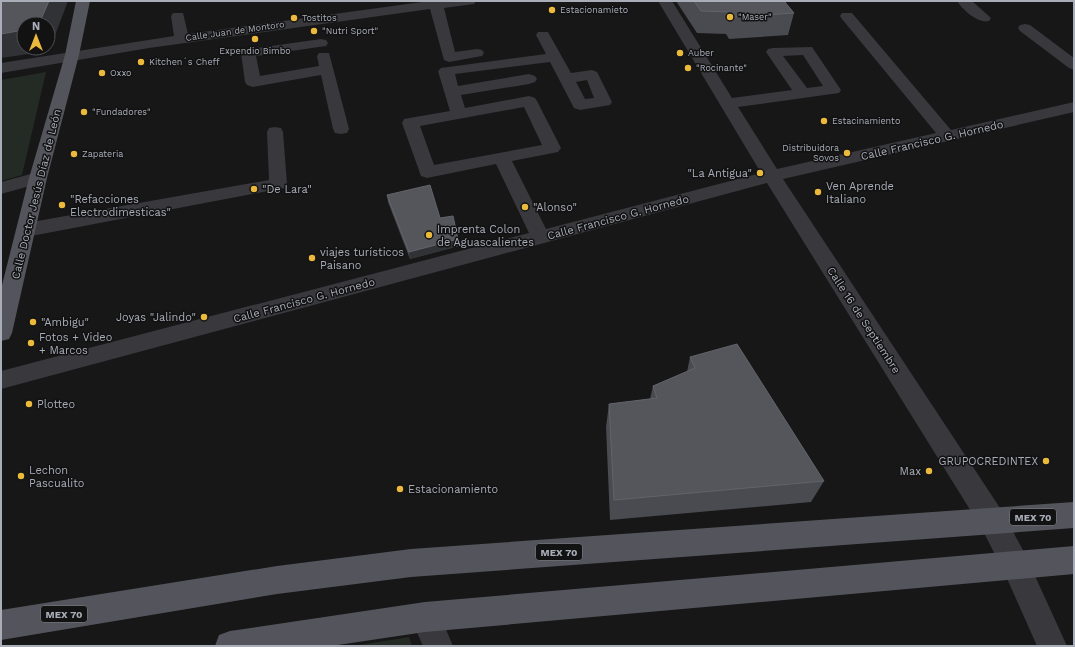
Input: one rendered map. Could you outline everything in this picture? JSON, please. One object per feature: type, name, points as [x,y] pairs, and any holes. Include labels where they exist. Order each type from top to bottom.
[{"type":"main road","name":"Calle Doctor Jesús Díaz de León","points":[[1,333],[38,178],[72,55],[83,1]]},
{"type":"main road","name":"MEX 70","points":[[1,625],[277,580],[411,564],[1074,515]]},
{"type":"main road","points":[[230,646],[425,617],[1074,560]]},
{"type":"street","name":"Calle Juan de Montoro","points":[[1,68],[72,55],[182,39],[315,20],[469,1]]},
{"type":"street","name":"Calle 16 de Septiembre","points":[[665,1],[772,176],[992,520],[1015,564],[1052,646]]},
{"type":"street","points":[[964,1],[984,18]]},
{"type":"street","points":[[436,4],[449,57],[492,51]]},
{"type":"street","points":[[178,16],[182,39]]},
{"type":"street","points":[[847,16],[948,137]]},
{"type":"street","points":[[315,20],[341,129]]},
{"type":"street","points":[[1025,28],[1074,65]]},
{"type":"street","points":[[543,35],[566,78]]},
{"type":"street","points":[[321,43],[248,53],[253,82],[327,69]]},
{"type":"street","points":[[459,114],[446,71],[555,57]]},
{"type":"street","points":[[452,92],[529,79]]},
{"type":"street","points":[[728,103],[802,94]]},
{"type":"street","points":[[529,101],[552,148],[502,158],[427,172],[410,123],[529,101]]},
{"type":"street","name":"Calle Francisco G. Hornedo","points":[[1,380],[772,176],[1074,107]]},
{"type":"street","points":[[26,230],[278,184],[275,132]]},
{"type":"street","points":[[502,158],[541,238]]},
{"type":"street","points":[[1,188],[38,178]]},
{"type":"street","points":[[425,617],[438,646]]},
{"type":"shaded area","points":[[46,72],[22,175],[1,181],[1,80]]},
{"type":"shaded area","points":[[409,637],[412,646],[353,646]]},
{"type":"building","points":[[1,1],[49,1],[42,16],[16,16],[16,31],[1,34]]},
{"type":"building","points":[[694,1],[784,1],[794,13],[734,17],[731,12],[701,11]]},
{"type":"building","name":"Imprenta Colon de Aguascalientes","points":[[430,185],[440,218],[453,216],[458,239],[409,252],[387,195]]},
{"type":"building","points":[[737,344],[824,481],[614,500],[609,404],[657,398],[653,386],[695,368],[690,357]]},
{"type":"place","name":"Estacionamieto","points":[[552,10]]},
{"type":"place","name":"\"Maser\"","points":[[730,17]]},
{"type":"place","name":"Tostitos","points":[[294,18]]},
{"type":"place","name":"\"Nutri Sport\"","points":[[314,31]]},
{"type":"place","name":"Expendio Bimbo","points":[[255,39]]},
{"type":"place","name":"Auber","points":[[680,53]]},
{"type":"place","name":"Kitchen´s Cheff","points":[[141,62]]},
{"type":"place","name":"\"Rocinante\"","points":[[688,68]]},
{"type":"place","name":"Oxxo","points":[[102,73]]},
{"type":"place","name":"\"Fundadores\"","points":[[84,112]]},
{"type":"place","name":"Estacinamiento","points":[[824,121]]},
{"type":"place","name":"Distribuidora Sovos","points":[[847,153]]},
{"type":"place","name":"Zapateria","points":[[74,154]]},
{"type":"place","name":"\"La Antigua\"","points":[[760,173]]},
{"type":"place","name":"\"De Lara\"","points":[[254,189]]},
{"type":"place","name":"Ven Aprende Italiano","points":[[818,192]]},
{"type":"place","name":"\"Refacciones Electrodimesticas\"","points":[[62,205]]},
{"type":"place","name":"\"Alonso\"","points":[[525,207]]},
{"type":"place","name":"Imprenta Colon de Aguascalientes","points":[[429,235]]},
{"type":"place","name":"viajes turísticos Paisano","points":[[312,258]]},
{"type":"place","name":"Joyas \"Jalindo\"","points":[[204,317]]},
{"type":"place","name":"\"Ambigu\"","points":[[33,322]]},
{"type":"place","name":"Fotos + Video + Marcos","points":[[31,343]]},
{"type":"place","name":"Plotteo","points":[[29,404]]},
{"type":"place","name":"GRUPOCREDINTEX","points":[[1046,461]]},
{"type":"place","name":"Max","points":[[929,471]]},
{"type":"place","name":"Lechon Pascualito","points":[[21,476]]},
{"type":"place","name":"Estacionamiento","points":[[400,489]]}]
